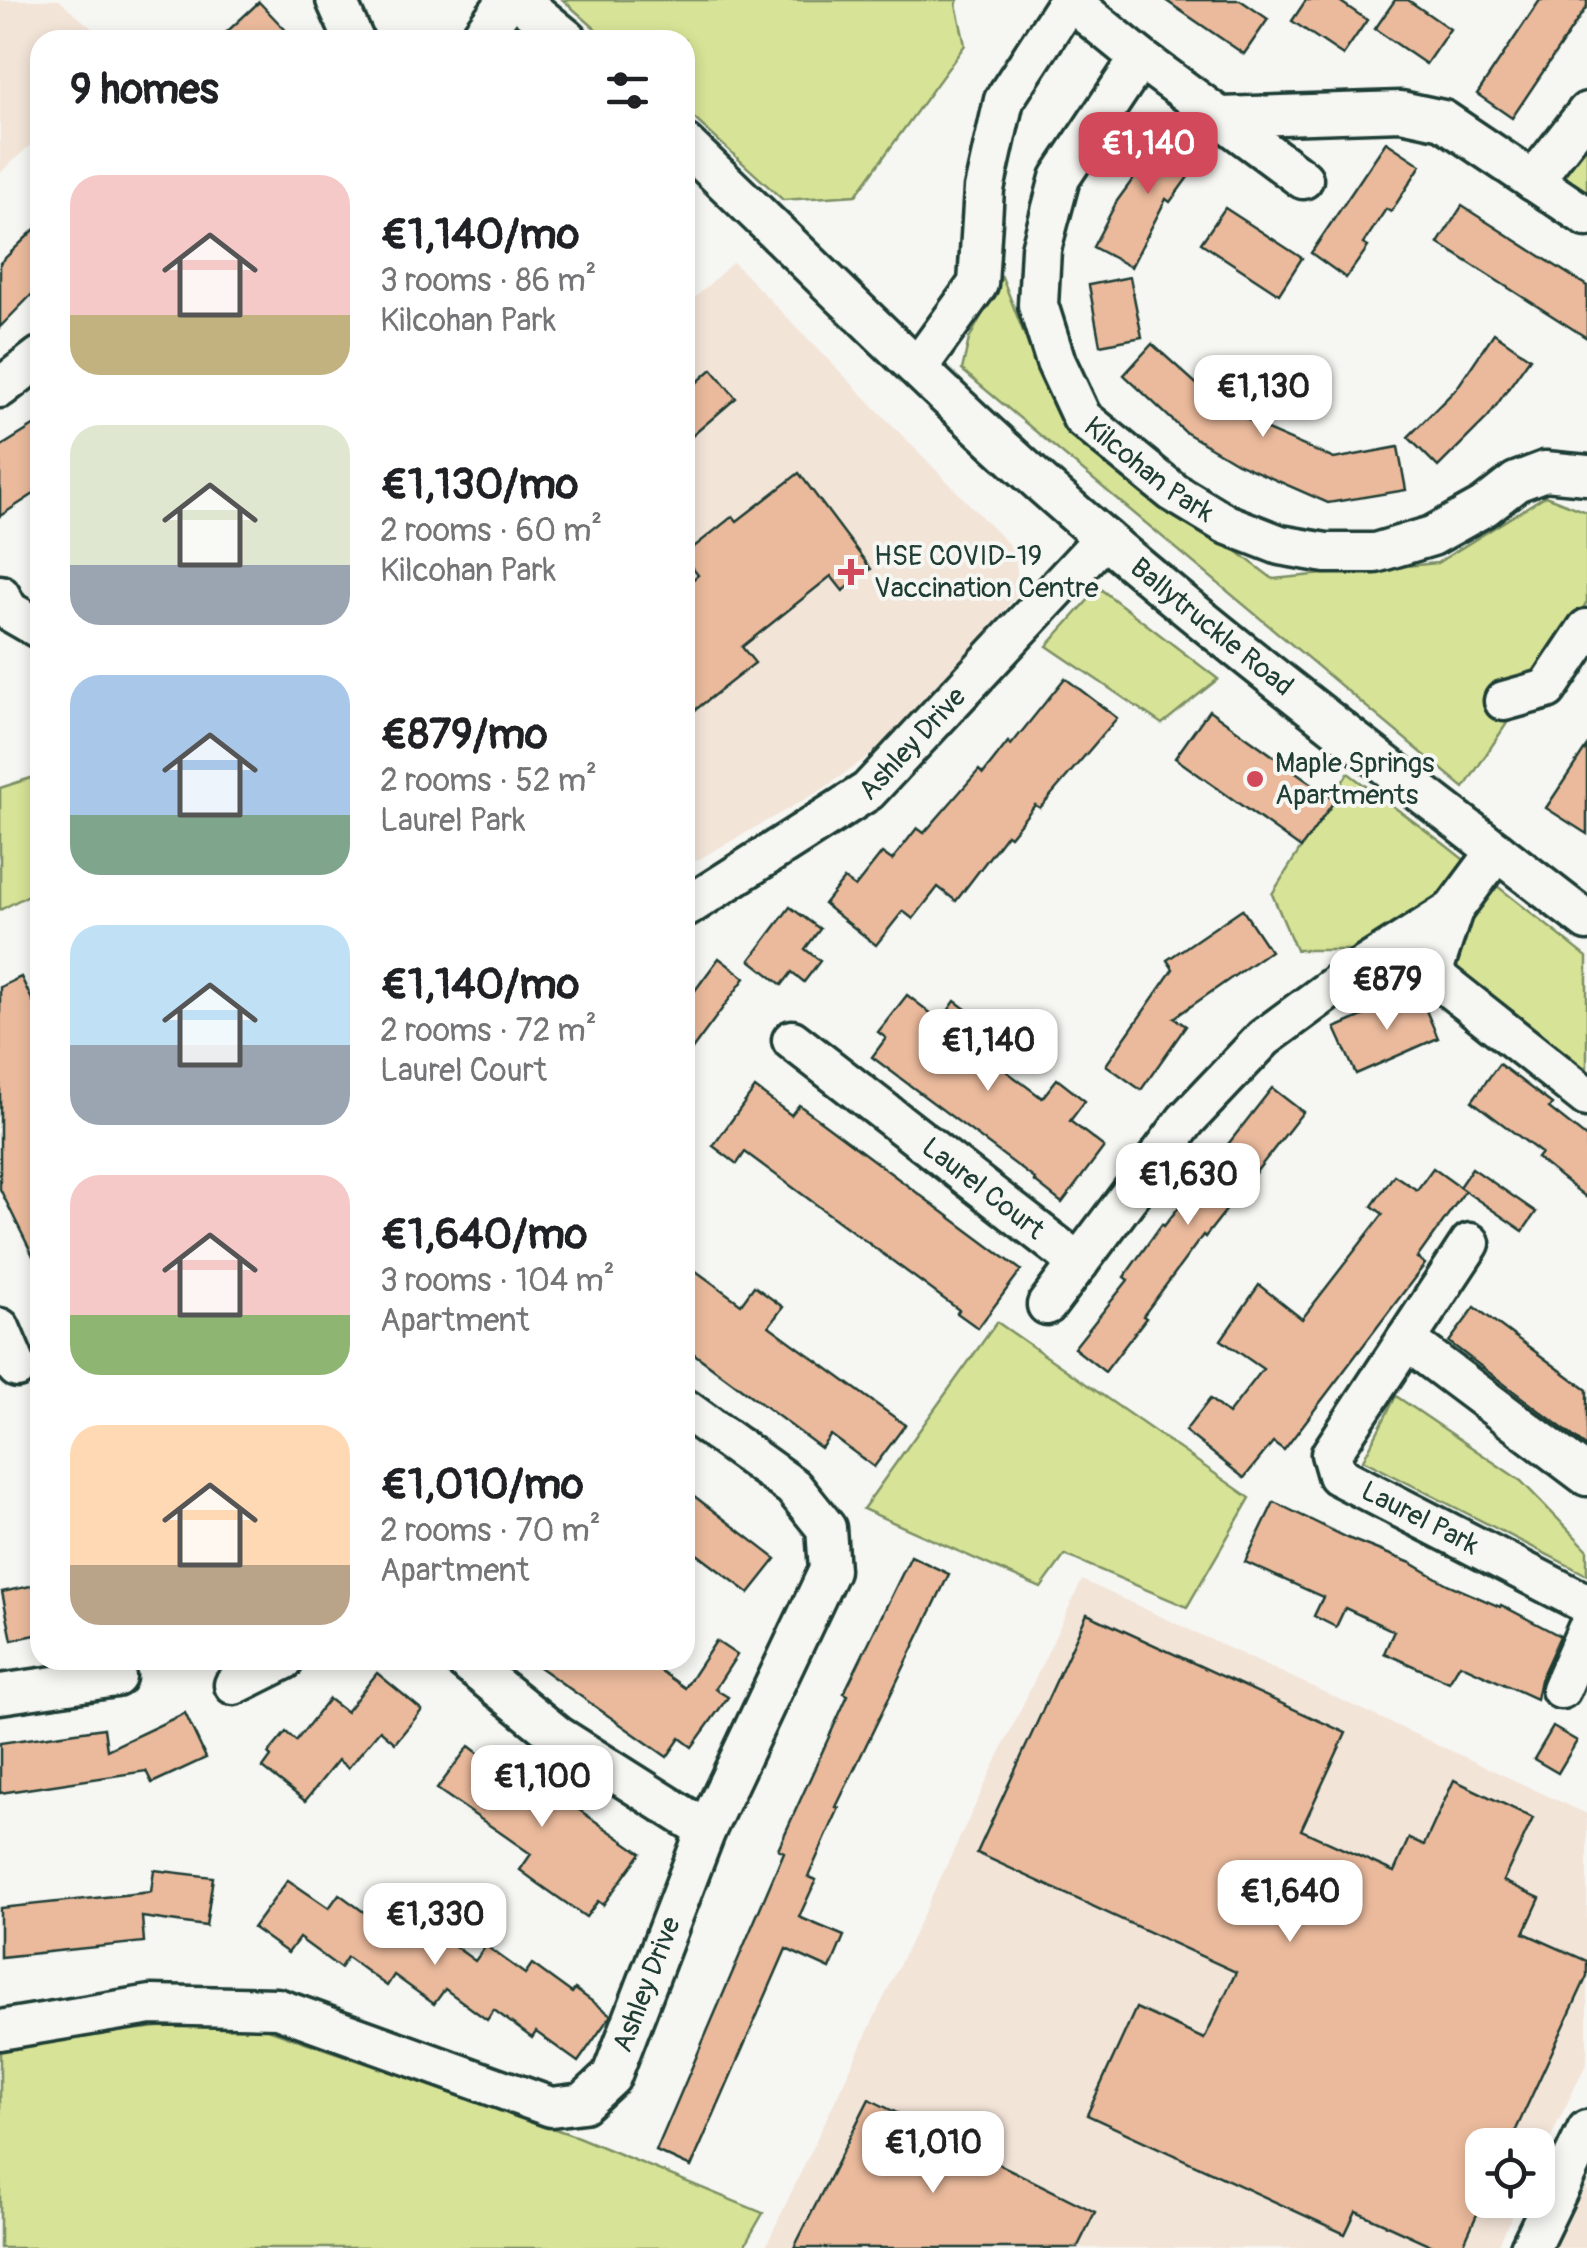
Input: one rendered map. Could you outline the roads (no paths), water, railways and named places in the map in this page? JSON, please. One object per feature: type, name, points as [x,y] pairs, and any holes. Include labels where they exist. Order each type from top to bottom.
[{"type":"street","points":[[336,0],[350,30]]},
{"type":"street","points":[[486,30],[508,0]]},
{"type":"street","points":[[519,0],[556,30]]},
{"type":"street","points":[[918,367],[978,284],[984,188],[1004,100],[1069,0],[1303,179]]},
{"type":"street","name":"Kilcohan Park","points":[[1140,58],[1060,178],[1041,249],[1038,305],[1056,362],[1082,418],[1173,492],[1226,524],[1280,545],[1326,553],[1375,553],[1432,536],[1484,507],[1516,482],[1545,471],[1587,475]]},
{"type":"street","points":[[1221,117],[1401,111],[1442,120],[1587,217]]},
{"type":"street","points":[[1533,181],[1587,112]]},
{"type":"street","name":"Ballytruckle Road","points":[[695,154],[1104,538],[1237,648],[1587,921]]},
{"type":"street","points":[[0,388],[30,364]]},
{"type":"street","name":"Ashley Drive","points":[[695,902],[868,791],[1104,538]]},
{"type":"street","points":[[0,594],[9,611],[30,623]]},
{"type":"street","points":[[1504,701],[1546,689],[1587,629]]},
{"type":"street","points":[[1497,851],[1453,910],[1432,974],[1587,1097]]},
{"type":"street","points":[[1048,1305],[1186,1120],[1264,1038],[1344,979],[1453,910]]},
{"type":"street","name":"Laurel Court","points":[[792,1040],[1079,1263]]},
{"type":"street","name":"Laurel Park","points":[[1470,1243],[1331,1454],[1337,1475],[1587,1604]]},
{"type":"street","points":[[0,1328],[19,1369]]},
{"type":"street","points":[[1406,1340],[1587,1476]]},
{"type":"street","name":"Ashley Drive","points":[[0,2030],[151,2005],[278,2008],[551,2107],[583,2103],[611,2077],[706,1830],[829,1570],[826,1528],[793,1487],[695,1415]]},
{"type":"street","points":[[1561,1689],[1587,1630]]},
{"type":"street","points":[[234,1684],[263,1670]]},
{"type":"street","points":[[476,1670],[558,1736],[706,1830]]},
{"type":"street","points":[[0,1694],[116,1677]]},
{"type":"street","points":[[1530,2248],[1587,2130]]},
{"type":"place","name":"HSE COVID-19 Vaccination Centre","points":[[851,572]]},
{"type":"place","name":"Maple Springs Apartments","points":[[1255,779]]}]
